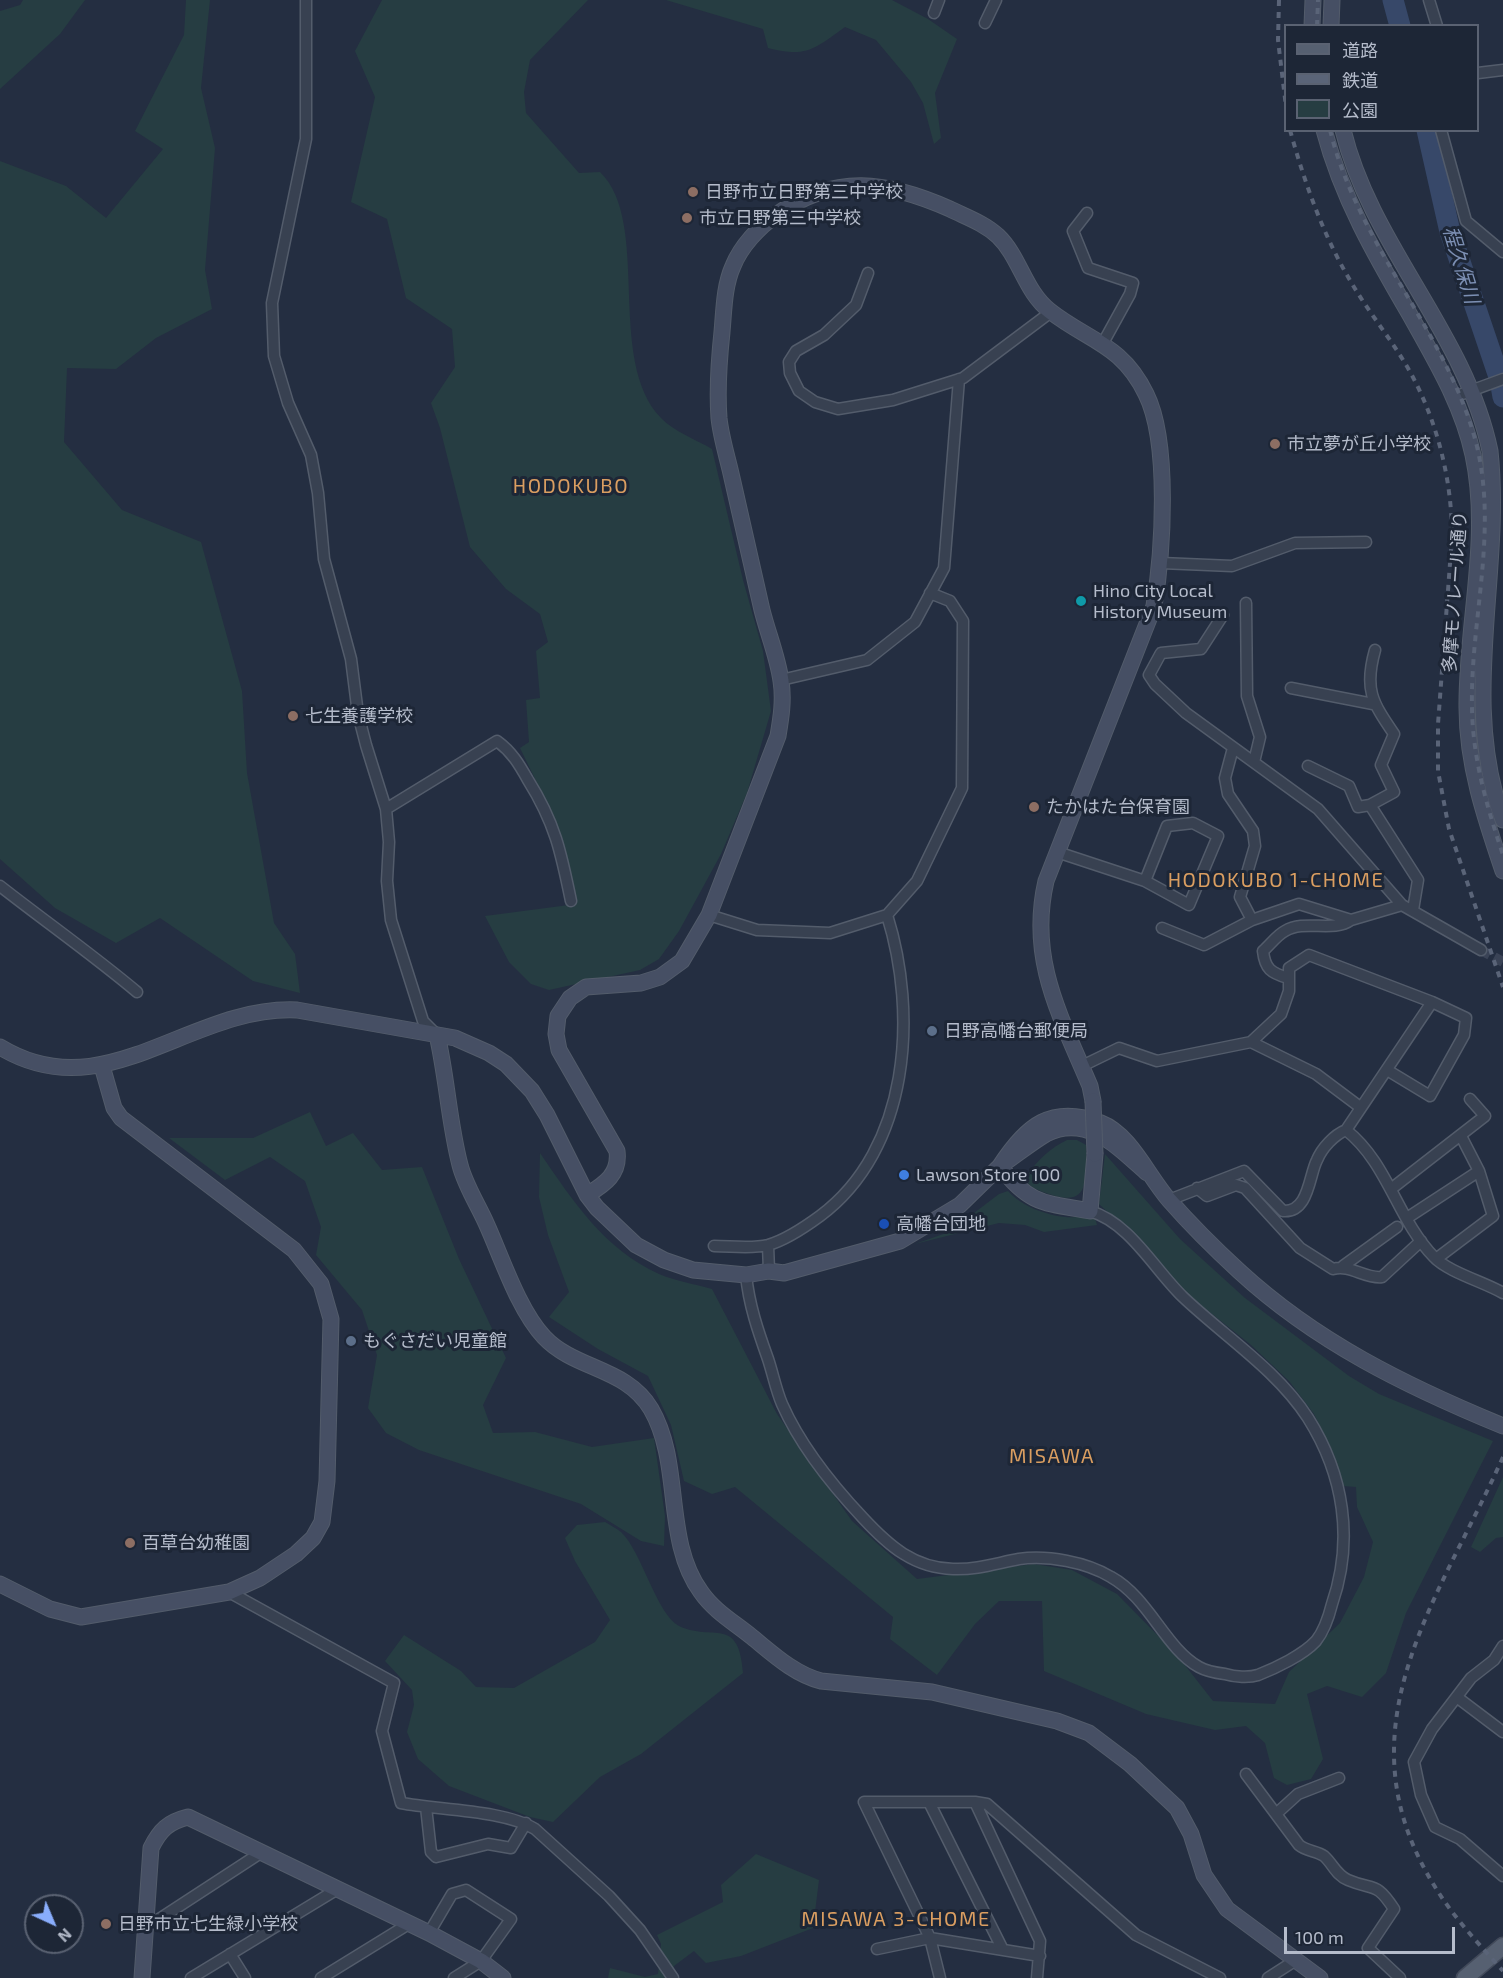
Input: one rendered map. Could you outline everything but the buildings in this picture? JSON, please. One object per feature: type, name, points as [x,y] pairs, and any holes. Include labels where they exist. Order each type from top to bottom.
[{"type":"main road","points":[[1464,1978],[1503,1947]]},
{"type":"street","points":[[306,0],[306,140],[272,303],[272,337],[278,374],[311,455],[318,493],[324,559],[348,646],[366,745],[386,808],[389,842],[387,881],[391,920],[423,1021],[437,1035],[461,1168],[520,1298],[538,1330],[550,1343],[581,1362],[619,1377],[647,1404],[663,1442],[686,1559],[699,1590],[713,1606],[780,1660],[808,1677],[821,1681],[932,1692],[1057,1721],[1089,1733],[1137,1770],[1177,1808],[1191,1834],[1204,1875],[1227,1909],[1320,1978]]},
{"type":"street","points":[[934,13],[939,0]]},
{"type":"street","points":[[985,23],[996,0]]},
{"type":"street","points":[[1312,24],[1314,0]]},
{"type":"street","points":[[1331,24],[1332,0]]},
{"type":"street","points":[[1429,0],[1436,24]]},
{"type":"street","points":[[1479,73],[1503,70]]},
{"type":"street","name":"多摩モノレール通り","points":[[1325,132],[1337,174],[1356,219],[1454,397],[1473,454],[1480,502],[1479,553],[1467,707],[1469,747],[1482,809],[1503,871]]},
{"type":"street","name":"多摩モノレール通り","points":[[1344,132],[1365,199],[1451,350],[1471,390],[1490,450],[1496,503],[1496,555],[1486,664],[1485,720],[1488,757],[1503,820]]},
{"type":"street","points":[[1442,132],[1466,221],[1503,252]]},
{"type":"street","points":[[587,1195],[607,1182],[617,1169],[617,1151],[559,1050],[556,1034],[558,1016],[570,998],[586,987],[641,983],[660,976],[682,961],[709,915],[778,736],[782,709],[781,680],[768,634],[719,420],[721,344],[726,287],[733,265],[748,241],[767,222],[808,195],[833,188],[857,185],[892,188],[984,225],[1007,247],[1032,292],[1051,312],[1103,343],[1127,364],[1138,380],[1154,415],[1160,458],[1161,563],[1154,606],[1046,881],[1040,908],[1042,962],[1056,1006],[1082,1066],[1093,1101],[1095,1154],[1090,1211]]},
{"type":"street","points":[[1087,213],[1073,231],[1088,268],[1133,283],[1130,294],[1103,343]]},
{"type":"street","points":[[868,273],[856,305],[824,335],[796,351],[789,362],[790,373],[799,391],[815,402],[838,409],[893,400],[959,379],[993,358],[1051,312]]},
{"type":"street","points":[[781,680],[867,660],[915,622],[944,568],[959,379]]},
{"type":"street","points":[[1454,397],[1503,379]]},
{"type":"street","points":[[1161,563],[1232,566],[1295,543],[1366,542]]},
{"type":"street","points":[[709,915],[757,930],[830,933],[887,915],[917,880],[962,788],[963,621],[950,601],[930,593]]},
{"type":"street","points":[[1246,603],[1247,696],[1260,736],[1254,762]]},
{"type":"street","points":[[1223,615],[1201,649],[1161,653],[1149,675],[1155,684],[1186,713],[1318,808],[1402,905],[1481,950]]},
{"type":"street","points":[[1308,766],[1348,786],[1358,807],[1370,805],[1394,792],[1381,765],[1394,734],[1373,704],[1370,669],[1375,650]]},
{"type":"street","points":[[1291,688],[1373,704]]},
{"type":"street","points":[[386,808],[497,741],[511,750],[547,811],[558,839],[571,901]]},
{"type":"street","points":[[1233,748],[1225,778],[1228,794],[1253,831],[1255,846],[1240,897],[1252,920]]},
{"type":"street","points":[[1370,805],[1418,880],[1413,910]]},
{"type":"street","points":[[1058,852],[1144,880],[1189,905],[1218,836],[1192,823],[1167,826],[1144,880]]},
{"type":"street","points":[[0,886],[66,939],[97,957],[137,992]]},
{"type":"street","points":[[1162,928],[1204,945],[1252,920],[1299,904],[1351,920]]},
{"type":"street","points":[[1288,978],[1273,974],[1265,964],[1263,951],[1283,931],[1302,924],[1344,926],[1351,920],[1402,905]]},
{"type":"street","points":[[714,1246],[768,1245],[810,1223],[833,1206],[854,1183],[884,1132],[900,1070],[903,1021],[897,947],[887,915]]},
{"type":"street","points":[[1082,1066],[1119,1048],[1157,1061],[1251,1042],[1281,1014],[1289,990],[1288,968],[1309,955],[1432,1002],[1467,1018],[1464,1035],[1430,1096],[1387,1070]]},
{"type":"street","points":[[1169,1200],[1244,1171],[1283,1211],[1289,1211],[1310,1188],[1316,1161],[1324,1149],[1338,1133],[1346,1130],[1432,1002]]},
{"type":"street","points":[[0,1047],[30,1063],[49,1067],[102,1066],[235,1016],[272,1009],[297,1010],[415,1030],[468,1042],[489,1053],[525,1083],[547,1115],[587,1195],[623,1235],[664,1260],[693,1270],[746,1275],[769,1271],[784,1273],[900,1241],[960,1204],[1000,1166],[1047,1134],[1075,1127],[1099,1134],[1147,1173],[1169,1200],[1251,1282],[1315,1332],[1405,1384],[1503,1426]]},
{"type":"street","points":[[1251,1042],[1316,1074],[1360,1107]]},
{"type":"street","points":[[0,1584],[50,1609],[81,1617],[229,1592],[260,1578],[296,1554],[313,1538],[322,1522],[327,1481],[331,1319],[321,1284],[294,1250],[121,1118],[114,1108],[102,1066]]},
{"type":"street","points":[[1390,1189],[1485,1116],[1470,1098]]},
{"type":"street","points":[[1346,1130],[1362,1142],[1378,1164],[1421,1241],[1436,1259],[1503,1293]]},
{"type":"street","points":[[1436,1259],[1493,1216],[1479,1171],[1461,1136]]},
{"type":"street","points":[[746,1275],[752,1310],[782,1403],[801,1438],[834,1487],[897,1551],[921,1565],[952,1569],[985,1568],[1019,1559],[1046,1558],[1096,1569],[1112,1577],[1139,1599],[1176,1646],[1200,1668],[1229,1676],[1254,1677],[1278,1666],[1315,1642],[1328,1618],[1340,1581],[1345,1526],[1340,1491],[1308,1418],[1285,1391],[1181,1295],[1115,1225],[1090,1211],[1037,1201],[1020,1190],[1000,1166]]},
{"type":"street","points":[[1407,1218],[1479,1171]]},
{"type":"street","points":[[1197,1188],[1207,1196],[1236,1185],[1245,1188],[1300,1248],[1333,1269],[1343,1266],[1397,1227]]},
{"type":"street","points":[[1343,1266],[1375,1278],[1382,1276],[1421,1241]]},
{"type":"street","points":[[768,1245],[769,1271]]},
{"type":"street","points":[[229,1592],[394,1683],[382,1731],[401,1803],[496,1816],[526,1823],[609,1896],[640,1930],[673,1978]]},
{"type":"street","points":[[1503,1646],[1494,1660],[1471,1678],[1458,1698],[1432,1729],[1414,1762],[1421,1795],[1435,1827],[1460,1839],[1503,1876]]},
{"type":"street","points":[[1458,1698],[1503,1732]]},
{"type":"street","points":[[1246,1774],[1299,1845],[1306,1851],[1323,1855],[1337,1873],[1347,1880],[1379,1888],[1385,1895],[1394,1909],[1368,1948],[1400,1978]]},
{"type":"street","points":[[1276,1814],[1298,1794],[1339,1778]]},
{"type":"street","points":[[940,1978],[930,1938],[864,1802],[975,1802],[987,1804],[1136,1935],[1220,1978]]},
{"type":"street","points":[[929,1802],[1003,1950]]},
{"type":"street","points":[[975,1802],[1040,1941],[1037,1978]]},
{"type":"street","points":[[426,1807],[431,1852],[436,1857],[488,1844],[511,1848],[526,1823]]},
{"type":"street","points":[[142,1978],[151,1848],[160,1832],[172,1821],[188,1817],[429,1934],[481,1961],[503,1978]]},
{"type":"street","points":[[144,1929],[262,1852]]},
{"type":"street","points":[[191,1978],[336,1890]]},
{"type":"street","points":[[429,1934],[452,1894],[466,1890],[511,1919],[481,1961],[454,1978]]},
{"type":"street","points":[[321,1978],[406,1924]]},
{"type":"street","points":[[876,1949],[930,1938],[1040,1956]]},
{"type":"street","points":[[230,1954],[245,1978]]},
{"type":"street","points":[[1268,1978],[1296,1960]]},
{"type":"green space","points":[[23,0],[85,0],[60,34],[0,89],[0,11],[20,5]]},
{"type":"green space","points":[[186,0],[210,0],[201,88],[215,148],[205,270],[212,309],[156,338],[116,369],[67,368],[64,442],[122,510],[201,542],[242,691],[247,773],[274,923],[295,954],[300,993],[253,981],[160,918],[116,943],[55,908],[0,859],[0,161],[66,186],[106,218],[163,149],[135,131],[184,35]]},
{"type":"green space","points":[[382,0],[588,0],[530,60],[524,92],[526,113],[579,173],[600,172],[615,195],[624,223],[635,362],[644,393],[666,423],[712,449],[743,580],[763,651],[771,711],[747,793],[721,854],[679,931],[659,959],[640,970],[549,990],[531,984],[509,962],[485,916],[569,905],[554,818],[520,748],[529,742],[526,700],[540,698],[536,651],[548,642],[540,614],[506,589],[470,547],[440,428],[431,403],[455,367],[452,329],[406,298],[387,219],[351,202],[375,97],[355,51]]},
{"type":"green space","points":[[666,0],[892,0],[928,19],[957,39],[935,93],[941,138],[934,144],[923,103],[911,82],[876,40],[845,27],[810,50],[781,51],[768,48],[763,29]]},
{"type":"green space","points":[[310,1112],[326,1146],[353,1133],[382,1170],[422,1167],[459,1259],[506,1358],[483,1405],[493,1433],[535,1432],[592,1447],[654,1438],[665,1516],[664,1546],[641,1541],[581,1504],[419,1450],[386,1433],[368,1408],[377,1355],[362,1310],[316,1255],[321,1227],[305,1181],[270,1157],[225,1180],[169,1138],[253,1138]]},
{"type":"green space","points":[[1067,1140],[1077,1140],[1086,1145],[1087,1163],[1083,1188],[1071,1198],[1029,1186],[1026,1176],[1050,1151]]},
{"type":"green space","points":[[540,1153],[591,1222],[622,1251],[639,1264],[659,1274],[712,1289],[777,1414],[852,1521],[917,1579],[1034,1564],[1072,1570],[1117,1594],[1177,1655],[1213,1701],[1275,1704],[1289,1672],[1340,1623],[1364,1577],[1373,1542],[1357,1507],[1356,1487],[1343,1486],[1334,1455],[1314,1414],[1289,1381],[1251,1345],[1178,1287],[1136,1239],[1099,1204],[1105,1154],[1180,1239],[1245,1298],[1349,1376],[1379,1394],[1493,1441],[1406,1613],[1386,1673],[1362,1697],[1327,1686],[1307,1694],[1323,1759],[1311,1779],[1287,1785],[1274,1778],[1265,1743],[1246,1726],[1215,1730],[1146,1714],[1044,1671],[1042,1601],[999,1601],[975,1624],[937,1675],[890,1639],[893,1617],[735,1487],[712,1494],[684,1481],[671,1425],[648,1376],[598,1349],[549,1317],[569,1292],[548,1235],[539,1197]]},
{"type":"green space","points":[[1008,1191],[1034,1209],[1058,1216],[1095,1218],[1097,1225],[1044,1232],[1025,1225],[999,1223],[915,1244],[949,1232],[999,1194]]},
{"type":"green space","points":[[1503,1477],[1503,1537],[1496,1538],[1480,1552],[1471,1547]]},
{"type":"green space","points":[[605,1522],[621,1532],[628,1541],[671,1620],[691,1630],[730,1637],[736,1643],[743,1673],[641,1754],[600,1777],[553,1822],[530,1817],[449,1786],[418,1759],[407,1732],[414,1705],[412,1690],[385,1661],[404,1635],[461,1671],[476,1687],[514,1688],[595,1642],[610,1620],[575,1561],[565,1538],[577,1525]]},
{"type":"green space","points":[[756,1854],[819,1880],[813,1928],[741,1956],[706,1963],[694,1951],[674,1966],[670,1978],[608,1978],[610,1968],[645,1977],[658,1974],[661,1944],[657,1935],[723,1902],[721,1885]]},
{"type":"waterway","name":"程久保川","points":[[1393,0],[1399,24]]},
{"type":"waterway","name":"程久保川","points":[[1427,132],[1450,232],[1500,380],[1503,397]]},
{"type":"tunnel","points":[[1481,950],[1503,962]]},
{"type":"railway","points":[[1279,0],[1278,40],[1284,90]]},
{"type":"railway","points":[[1317,24],[1318,0]]},
{"type":"railway","points":[[1291,132],[1323,227],[1358,293],[1409,370],[1428,409],[1441,451],[1449,493],[1452,537],[1438,724],[1438,771],[1449,829],[1503,987]]},
{"type":"railway","points":[[1331,132],[1344,173],[1362,214],[1448,369],[1465,409],[1478,451],[1485,516],[1472,677],[1473,728],[1482,783],[1503,855]]},
{"type":"railway","points":[[1503,1457],[1451,1563],[1407,1668],[1396,1721],[1395,1776],[1408,1832],[1437,1890],[1460,1922],[1503,1971]]},
{"type":"place","name":"日野市立日野第三中学校","points":[[693,192]]},
{"type":"place","name":"市立日野第三中学校","points":[[687,218]]},
{"type":"place","name":"市立夢が丘小学校","points":[[1275,444]]},
{"type":"place","name":"Hino City Local History Museum","points":[[1081,601]]},
{"type":"place","name":"七生養護学校","points":[[293,716]]},
{"type":"place","name":"たかはた台保育園","points":[[1034,807]]},
{"type":"place","name":"日野高幡台郵便局","points":[[932,1031]]},
{"type":"place","name":"Lawson Store 100","points":[[904,1175]]},
{"type":"place","name":"高幡台団地","points":[[884,1224]]},
{"type":"place","name":"もぐさだい児童館","points":[[351,1341]]},
{"type":"place","name":"百草台幼稚園","points":[[130,1543]]},
{"type":"place","name":"日野市立七生緑小学校","points":[[106,1924]]},
{"type":"district","name":"HODOKUBO","points":[[571,486]]},
{"type":"district","name":"HODOKUBO 1-CHOME","points":[[1276,880]]},
{"type":"district","name":"MISAWA","points":[[1052,1456]]},
{"type":"district","name":"MISAWA 3-CHOME","points":[[896,1919]]}]
